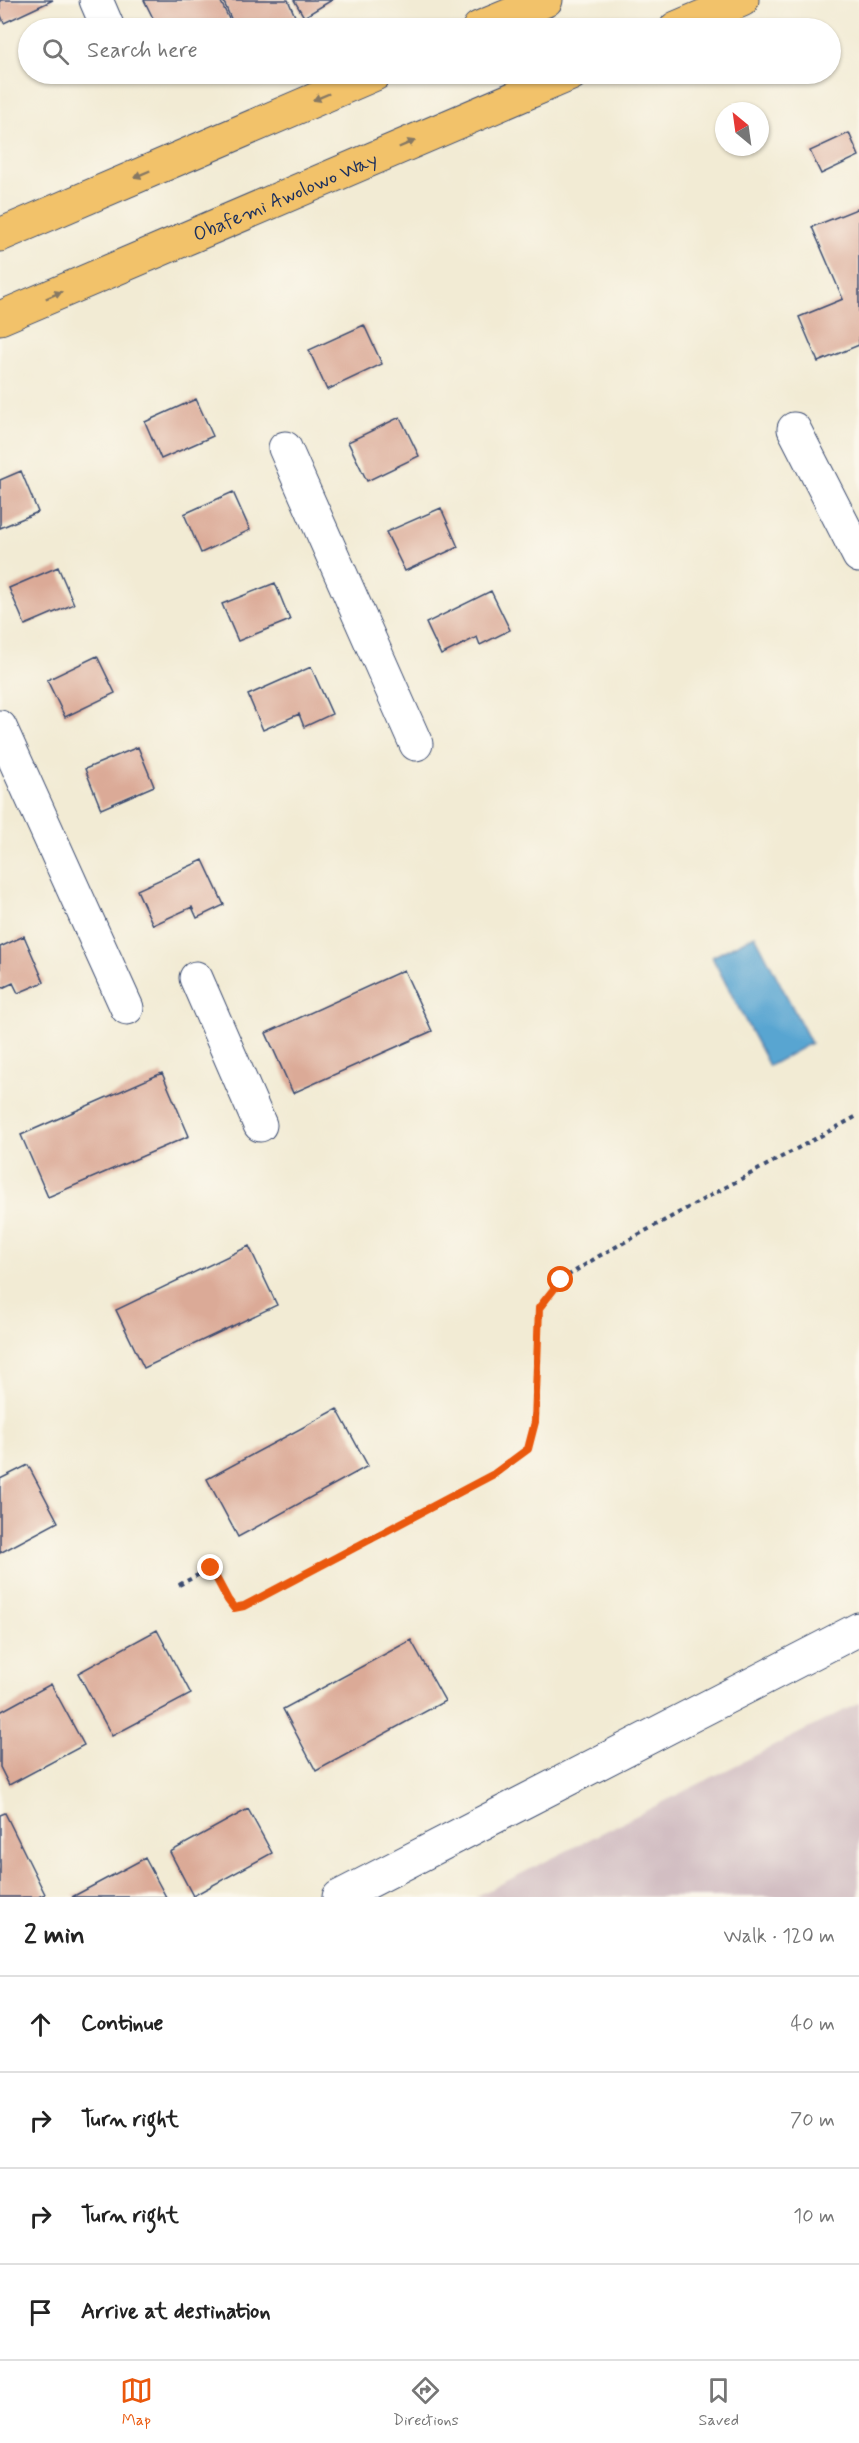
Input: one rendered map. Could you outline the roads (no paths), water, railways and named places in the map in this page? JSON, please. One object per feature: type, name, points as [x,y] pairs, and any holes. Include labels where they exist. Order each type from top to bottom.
[{"type":"main road","points":[[504,18],[546,0]]},
{"type":"main road","points":[[700,18],[742,0]]},
{"type":"main road","points":[[0,235],[352,84]]},
{"type":"main road","name":"Obafemi Awolowo Way","points":[[0,318],[548,84]]},
{"type":"street","points":[[96,0],[104,18]]},
{"type":"street","points":[[794,429],[859,556]]},
{"type":"street","points":[[285,448],[416,744]]},
{"type":"street","points":[[0,728],[127,1008]]},
{"type":"street","points":[[196,978],[260,1125]]},
{"type":"street","points":[[339,1897],[859,1629]]},
{"type":"water","points":[[755,935],[811,1043],[769,1066],[712,957]]}]
